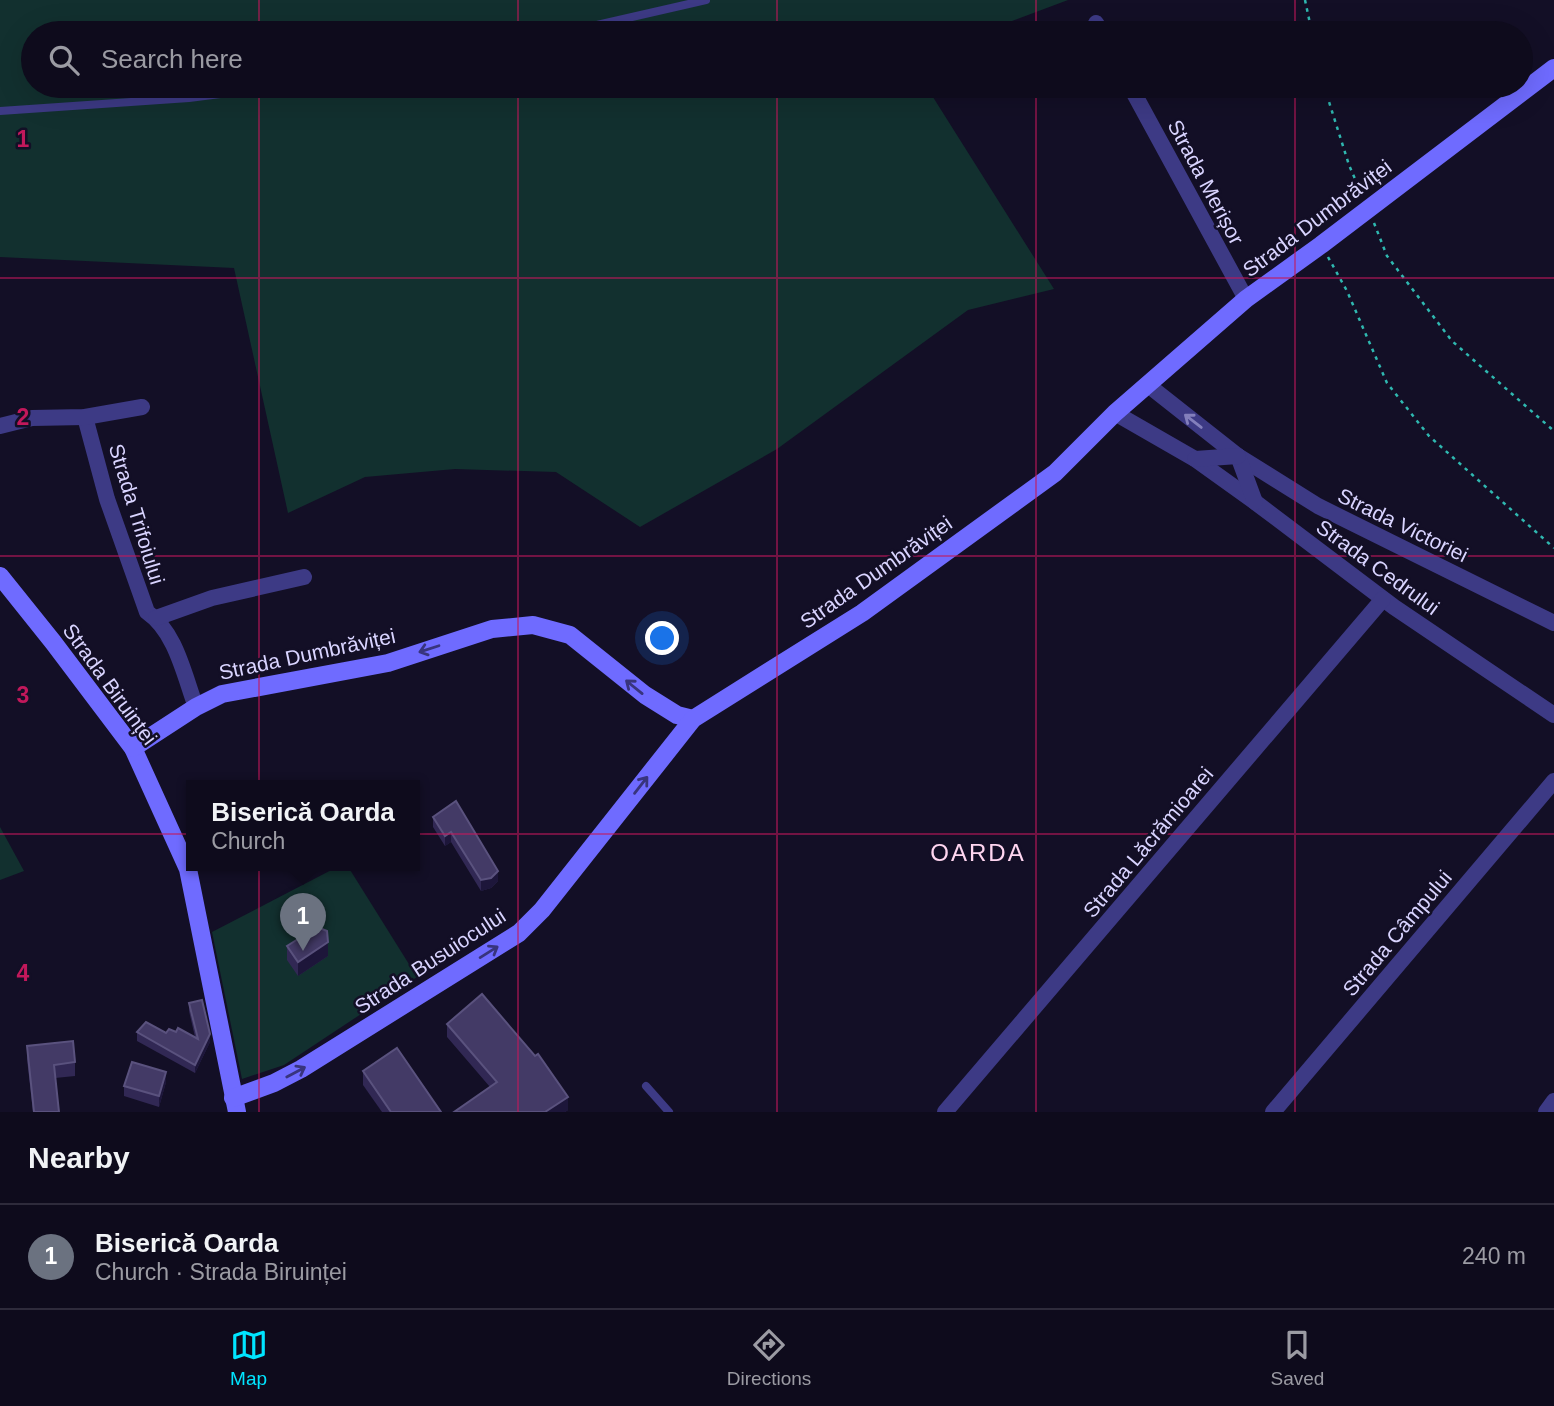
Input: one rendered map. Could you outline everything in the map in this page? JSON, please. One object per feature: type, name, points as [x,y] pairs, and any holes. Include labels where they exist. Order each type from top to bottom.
[{"type":"main road","name":"Strada Dumbrăviței","points":[[1533,84],[1554,68]]},
{"type":"main road","name":"Strada Dumbrăviței","points":[[133,748],[196,707],[222,694],[388,663],[492,629],[533,625],[570,635],[645,695],[677,715],[693,719],[884,598],[1055,473],[1115,413],[1246,299],[1321,246],[1514,98]]},
{"type":"main road","name":"Strada Biruinței","points":[[0,576],[133,748],[186,865]]},
{"type":"main road","name":"Strada Busuiocului","points":[[235,1105],[301,1069],[519,933],[542,910],[693,719]]},
{"type":"main road","name":"Strada Biruinței","points":[[188,871],[235,1105]]},
{"type":"street","name":"Strada Merișor","points":[[1137,98],[1246,299]]},
{"type":"street","name":"Strada Victoriei","points":[[1148,385],[1238,456],[1318,506],[1554,623]]},
{"type":"street","points":[[0,426],[32,418],[85,417],[142,407]]},
{"type":"street","name":"Strada Cedrului","points":[[1115,413],[1195,459],[1382,599],[1554,716]]},
{"type":"street","name":"Strada Trifoiului","points":[[85,417],[107,499],[147,612],[156,618],[170,638],[196,707]]},
{"type":"street","points":[[1195,459],[1238,456],[1255,502]]},
{"type":"street","name":"Strada Trifoiului","points":[[156,618],[212,598],[304,578]]},
{"type":"street","name":"Strada Lăcrămioarei","points":[[945,1112],[1382,599]]},
{"type":"street","name":"Strada Câmpului","points":[[1273,1112],[1554,781]]},
{"type":"street","points":[[1546,1112],[1554,1101]]},
{"type":"lane","points":[[614,21],[706,0]]},
{"type":"lane","points":[[0,111],[189,98]]},
{"type":"lane","points":[[646,1086],[669,1112]]},
{"type":"path","points":[[1306,0],[1310,21]]},
{"type":"path","points":[[1328,98],[1349,165],[1387,256],[1452,341],[1554,431]]},
{"type":"path","points":[[1321,246],[1347,291],[1387,383],[1429,436],[1554,548]]},
{"type":"green space","points":[[0,0],[1068,0],[1012,21],[21,21],[21,98],[934,98],[1054,289],[968,310],[777,449],[640,527],[556,472],[455,469],[365,477],[288,513],[234,268],[0,257]]},
{"type":"green space","points":[[0,827],[24,871],[0,880]]},
{"type":"green space","points":[[329,871],[351,871],[417,977],[284,1065],[242,1079],[212,932]]},
{"type":"building","points":[[456,801],[498,871],[491,878],[481,880],[451,832],[445,836],[433,817]]},
{"type":"building","points":[[317,927],[327,931],[328,942],[298,962],[287,946]]},
{"type":"building","points":[[482,994],[535,1056],[538,1054],[568,1097],[545,1112],[454,1112],[497,1082],[447,1024]]},
{"type":"building","points":[[202,1000],[210,1034],[195,1065],[137,1032],[146,1022],[166,1033],[169,1029],[176,1032],[178,1028],[198,1039],[189,1003]]},
{"type":"building","points":[[73,1041],[75,1062],[54,1065],[59,1112],[34,1112],[27,1046]]},
{"type":"building","points":[[397,1048],[441,1112],[391,1112],[363,1071]]},
{"type":"building","points":[[132,1062],[166,1072],[159,1096],[124,1086]]},
{"type":"place","name":"Biserică Oarda","points":[[303,951]]},
{"type":"district","name":"OARDA","points":[[978,852]]}]
